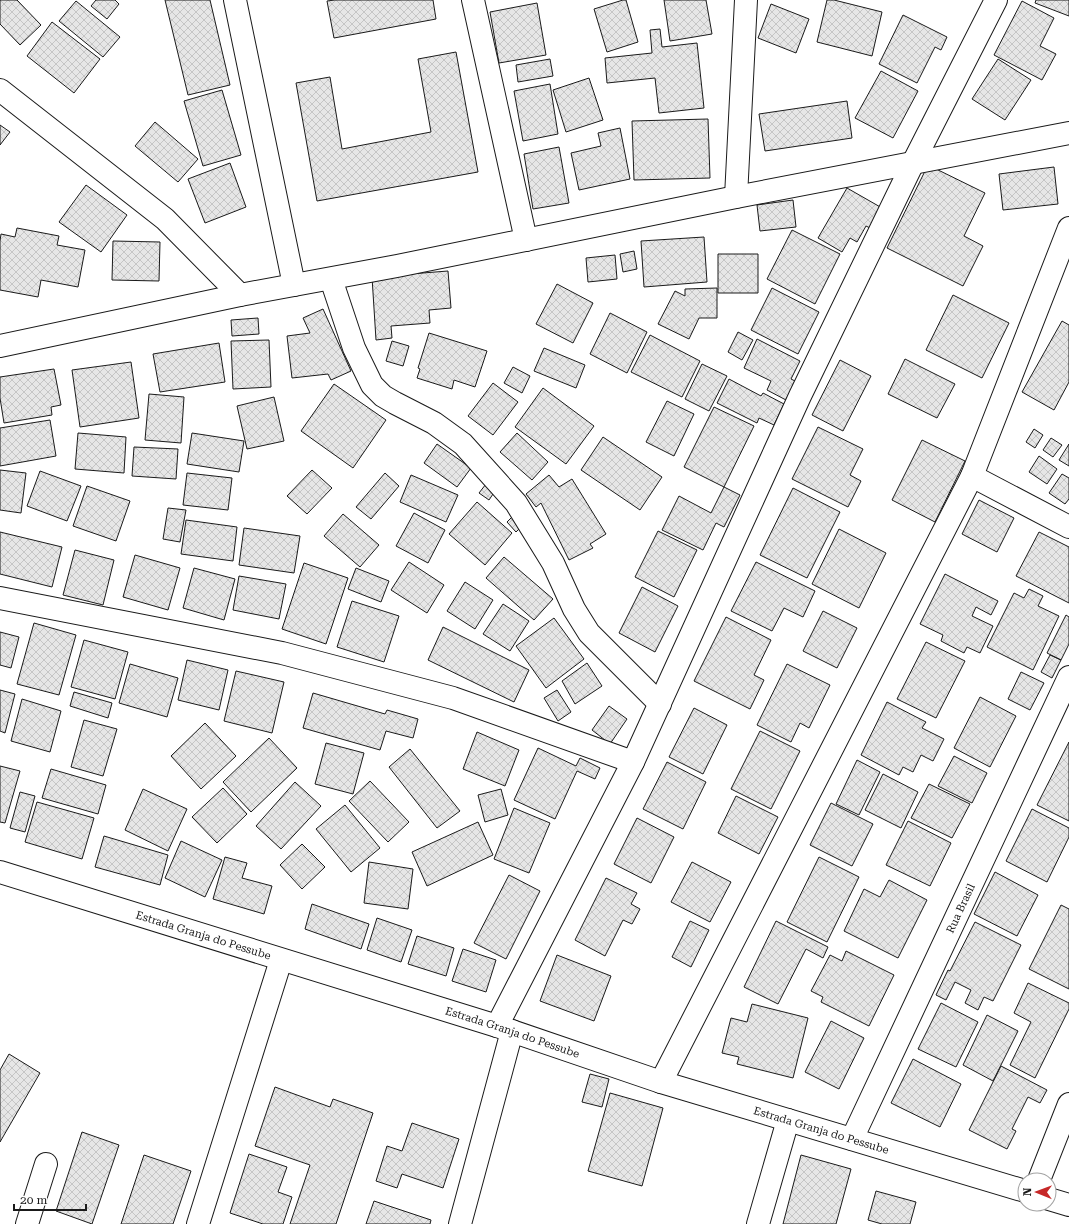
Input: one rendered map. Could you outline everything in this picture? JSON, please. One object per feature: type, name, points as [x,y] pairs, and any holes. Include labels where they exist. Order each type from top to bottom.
[{"type":"street","points":[[235,0],[294,285]]},
{"type":"street","points":[[474,0],[526,240]]},
{"type":"street","points":[[736,197],[746,0]]},
{"type":"street","points":[[460,1224],[504,1028],[633,762],[800,396],[913,163],[996,0]]},
{"type":"street","points":[[0,90],[165,219],[240,295]]},
{"type":"street","points":[[0,346],[240,295],[331,279],[736,197],[1069,133]]},
{"type":"street","points":[[661,1082],[972,476],[1069,228]]},
{"type":"street","points":[[331,279],[354,348],[372,385],[383,396],[434,423],[463,444],[506,491],[516,503],[552,563],[574,609],[589,633],[660,704]]},
{"type":"street","points":[[972,476],[1069,527]]},
{"type":"street","points":[[0,598],[290,655],[453,698],[633,762]]},
{"type":"street","name":"Rua Brasil","points":[[852,1139],[1069,677]]},
{"type":"street","name":"Estrada Granja do Pessube","points":[[0,872],[504,1028],[661,1082],[1017,1189]]},
{"type":"street","points":[[198,1224],[281,960]]},
{"type":"street","points":[[1042,1172],[1069,1104]]},
{"type":"street","points":[[758,1224],[788,1120]]},
{"type":"street","points":[[27,1224],[46,1164]]},
{"type":"street","points":[[1057,1202],[1069,1206]]},
{"type":"building","points":[[0,0],[17,0],[41,25],[20,45],[0,24]]},
{"type":"building","points":[[96,0],[115,0],[119,4],[107,19],[91,6]]},
{"type":"building","points":[[165,0],[210,0],[230,85],[188,95]]},
{"type":"building","points":[[433,0],[436,19],[334,38],[327,1]]},
{"type":"building","points":[[626,0],[638,42],[607,52],[594,9]]},
{"type":"building","points":[[664,0],[706,0],[712,34],[670,41]]},
{"type":"building","points":[[827,0],[834,0],[882,12],[872,56],[817,42]]},
{"type":"building","points":[[1036,0],[1069,0],[1069,16],[1035,3]]},
{"type":"building","points":[[76,1],[120,37],[103,57],[59,21]]},
{"type":"building","points":[[1022,1],[1054,18],[1040,46],[1056,54],[1042,80],[994,55]]},
{"type":"building","points":[[537,3],[546,55],[499,63],[490,12]]},
{"type":"building","points":[[771,4],[809,19],[796,53],[758,38]]},
{"type":"building","points":[[903,15],[947,37],[941,50],[935,47],[917,83],[879,64]]},
{"type":"building","points":[[52,22],[100,59],[74,93],[27,56]]},
{"type":"building","points":[[660,29],[662,47],[697,43],[704,108],[659,113],[655,78],[607,83],[605,58],[652,53],[650,30]]},
{"type":"building","points":[[456,52],[478,172],[317,201],[296,83],[330,77],[342,149],[431,132],[418,59]]},
{"type":"building","points":[[550,59],[553,76],[518,82],[516,65]]},
{"type":"building","points":[[998,59],[1031,80],[1005,120],[972,99]]},
{"type":"building","points":[[881,71],[918,91],[893,138],[855,118]]},
{"type":"building","points":[[589,78],[603,120],[566,132],[553,90]]},
{"type":"building","points":[[550,84],[558,134],[523,141],[514,91]]},
{"type":"building","points":[[222,90],[241,155],[203,166],[184,101]]},
{"type":"building","points":[[847,101],[852,138],[765,151],[759,114]]},
{"type":"building","points":[[708,119],[710,178],[634,180],[632,121]]},
{"type":"building","points":[[155,122],[198,159],[178,182],[135,146]]},
{"type":"building","points":[[0,125],[10,132],[0,145]]},
{"type":"building","points":[[620,128],[630,179],[579,190],[571,153],[601,146],[598,133]]},
{"type":"building","points":[[559,147],[569,203],[533,209],[524,154]]},
{"type":"building","points":[[230,163],[246,207],[205,223],[188,179]]},
{"type":"building","points":[[928,165],[985,193],[964,236],[983,246],[963,286],[887,248]]},
{"type":"building","points":[[1054,167],[1058,204],[1003,210],[999,174]]},
{"type":"building","points":[[86,185],[127,215],[101,252],[59,222]]},
{"type":"building","points":[[847,188],[882,208],[870,228],[866,226],[857,242],[850,238],[842,252],[818,238]]},
{"type":"building","points":[[793,200],[796,227],[760,231],[757,205]]},
{"type":"building","points":[[17,228],[59,236],[57,245],[85,250],[78,287],[41,280],[38,297],[0,290],[1,234],[15,237]]},
{"type":"building","points":[[792,230],[840,254],[815,304],[767,279]]},
{"type":"building","points":[[704,237],[707,282],[644,287],[641,241]]},
{"type":"building","points":[[113,241],[160,242],[159,281],[112,280]]},
{"type":"building","points":[[634,251],[637,269],[623,272],[620,254]]},
{"type":"building","points":[[718,254],[758,254],[758,293],[718,293]]},
{"type":"building","points":[[615,255],[617,279],[588,282],[586,258]]},
{"type":"building","points":[[448,271],[451,308],[429,310],[430,323],[391,326],[392,338],[376,340],[372,277]]},
{"type":"building","points":[[557,284],[593,303],[573,343],[536,324]]},
{"type":"building","points":[[717,288],[717,318],[699,318],[689,339],[658,324],[675,291],[685,296],[685,289]]},
{"type":"building","points":[[772,288],[819,312],[798,354],[751,330]]},
{"type":"building","points":[[953,295],[1009,323],[982,378],[926,350]]},
{"type":"building","points":[[323,309],[351,371],[331,380],[328,374],[292,378],[287,336],[310,333],[303,318]]},
{"type":"building","points":[[610,313],[647,332],[627,373],[590,354]]},
{"type":"building","points":[[258,318],[259,334],[232,336],[231,320]]},
{"type":"building","points":[[1062,321],[1069,325],[1069,382],[1054,410],[1022,392]]},
{"type":"building","points":[[738,332],[753,340],[742,360],[728,352]]},
{"type":"building","points":[[429,333],[487,351],[475,387],[454,380],[452,389],[417,378],[420,369],[418,368]]},
{"type":"building","points":[[650,335],[700,361],[682,397],[631,372]]},
{"type":"building","points":[[757,339],[800,361],[791,379],[795,381],[786,400],[767,390],[771,381],[744,368]]},
{"type":"building","points":[[269,340],[271,387],[233,389],[231,341]]},
{"type":"building","points":[[392,341],[409,346],[403,366],[386,361]]},
{"type":"building","points":[[219,343],[225,382],[160,392],[153,354]]},
{"type":"building","points":[[544,348],[585,365],[576,388],[534,371]]},
{"type":"building","points":[[905,359],[955,384],[937,418],[888,394]]},
{"type":"building","points":[[840,360],[871,376],[843,431],[812,415]]},
{"type":"building","points":[[131,362],[139,418],[80,427],[72,370]]},
{"type":"building","points":[[702,364],[727,376],[709,411],[685,399]]},
{"type":"building","points":[[513,367],[530,376],[522,393],[504,383]]},
{"type":"building","points":[[54,369],[61,405],[51,407],[52,415],[4,423],[0,398],[0,377]]},
{"type":"building","points":[[729,379],[761,396],[763,393],[784,404],[774,425],[759,418],[757,423],[717,403]]},
{"type":"building","points":[[493,383],[518,402],[493,435],[468,416]]},
{"type":"building","points":[[334,384],[386,420],[353,468],[301,431]]},
{"type":"building","points":[[543,388],[594,426],[566,464],[515,427]]},
{"type":"building","points":[[149,394],[184,397],[181,443],[145,440]]},
{"type":"building","points":[[274,397],[284,441],[247,449],[237,406]]},
{"type":"building","points":[[667,401],[694,414],[674,456],[646,442]]},
{"type":"building","points":[[714,407],[754,426],[724,487],[684,467]]},
{"type":"building","points":[[50,420],[56,456],[0,466],[0,428]]},
{"type":"building","points":[[818,427],[863,449],[850,475],[861,481],[848,507],[792,479]]},
{"type":"building","points":[[1034,429],[1043,435],[1035,448],[1026,442]]},
{"type":"building","points":[[78,433],[126,437],[124,473],[75,469]]},
{"type":"building","points":[[192,433],[244,441],[239,472],[187,464]]},
{"type":"building","points":[[517,433],[548,462],[532,480],[500,452]]},
{"type":"building","points":[[603,437],[662,477],[640,510],[581,470]]},
{"type":"building","points":[[1051,438],[1062,445],[1053,457],[1043,450]]},
{"type":"building","points":[[922,440],[965,461],[935,522],[892,500]]},
{"type":"building","points":[[437,444],[471,468],[457,487],[424,463]]},
{"type":"building","points":[[1069,444],[1069,466],[1059,460]]},
{"type":"building","points":[[134,447],[178,449],[176,479],[132,476]]},
{"type":"building","points":[[1039,456],[1057,469],[1047,484],[1029,472]]},
{"type":"building","points":[[0,470],[26,473],[21,513],[0,510]]},
{"type":"building","points":[[312,470],[332,488],[307,514],[287,496]]},
{"type":"building","points":[[40,471],[81,486],[67,521],[27,506]]},
{"type":"building","points":[[187,473],[232,478],[228,510],[183,505]]},
{"type":"building","points":[[385,473],[399,486],[371,519],[356,507]]},
{"type":"building","points":[[1062,474],[1069,478],[1069,499],[1065,504],[1049,493]]},
{"type":"building","points":[[411,475],[458,495],[446,522],[400,502]]},
{"type":"building","points":[[549,475],[559,487],[572,479],[606,534],[590,544],[593,548],[569,560],[541,503],[536,507],[526,494]]},
{"type":"building","points":[[486,484],[495,491],[489,500],[479,493]]},
{"type":"building","points":[[87,486],[130,501],[116,541],[73,526]]},
{"type":"building","points":[[724,487],[740,495],[724,527],[716,523],[703,550],[662,530],[679,496],[711,513]]},
{"type":"building","points":[[793,488],[840,512],[807,578],[760,555]]},
{"type":"building","points":[[979,500],[1014,518],[997,552],[962,534]]},
{"type":"building","points":[[477,502],[512,533],[485,565],[449,534]]},
{"type":"building","points":[[168,508],[186,510],[180,542],[163,539]]},
{"type":"building","points":[[414,513],[445,530],[428,563],[396,546]]},
{"type":"building","points":[[343,514],[379,545],[360,567],[324,536]]},
{"type":"building","points":[[514,515],[523,525],[516,532],[507,522]]},
{"type":"building","points":[[186,520],[237,527],[233,561],[181,554]]},
{"type":"building","points":[[244,528],[300,536],[294,573],[239,565]]},
{"type":"building","points":[[839,529],[886,553],[859,608],[812,584]]},
{"type":"building","points":[[658,531],[697,550],[674,597],[635,577]]},
{"type":"building","points":[[0,532],[62,547],[52,587],[0,574]]},
{"type":"building","points":[[1039,532],[1069,547],[1069,603],[1016,576]]},
{"type":"building","points":[[75,550],[114,560],[103,605],[63,595]]},
{"type":"building","points":[[135,555],[180,568],[168,610],[123,597]]},
{"type":"building","points":[[504,557],[553,599],[534,620],[486,578]]},
{"type":"building","points":[[409,562],[444,585],[427,613],[391,590]]},
{"type":"building","points":[[756,562],[815,591],[803,617],[784,608],[772,631],[731,611]]},
{"type":"building","points":[[304,563],[348,578],[326,644],[282,629]]},
{"type":"building","points":[[194,568],[235,579],[224,620],[183,608]]},
{"type":"building","points":[[356,568],[389,581],[381,602],[348,589]]},
{"type":"building","points":[[945,574],[998,601],[991,615],[976,607],[972,616],[993,626],[980,653],[967,647],[964,653],[941,641],[943,635],[920,624]]},
{"type":"building","points":[[239,576],[286,584],[279,619],[233,610]]},
{"type":"building","points":[[465,582],[493,600],[475,629],[447,611]]},
{"type":"building","points":[[642,587],[678,606],[655,652],[619,633]]},
{"type":"building","points":[[1029,589],[1043,596],[1038,606],[1059,616],[1033,670],[987,647],[1014,593],[1024,598]]},
{"type":"building","points":[[352,601],[399,616],[384,662],[337,647]]},
{"type":"building","points":[[503,604],[529,621],[510,651],[483,634]]},
{"type":"building","points":[[823,611],[857,628],[837,668],[803,651]]},
{"type":"building","points":[[1066,615],[1069,617],[1069,644],[1061,660],[1047,653]]},
{"type":"building","points":[[726,617],[771,640],[754,675],[764,680],[750,709],[694,681]]},
{"type":"building","points":[[554,618],[584,659],[546,688],[516,646]]},
{"type":"building","points":[[34,623],[76,635],[59,695],[17,684]]},
{"type":"building","points":[[443,627],[529,670],[514,702],[428,660]]},
{"type":"building","points":[[0,632],[19,637],[11,668],[0,665]]},
{"type":"building","points":[[84,640],[128,652],[115,699],[71,687]]},
{"type":"building","points":[[926,642],[965,661],[936,718],[897,699]]},
{"type":"building","points":[[1050,655],[1061,660],[1052,678],[1041,672]]},
{"type":"building","points":[[187,660],[228,670],[219,710],[178,700]]},
{"type":"building","points":[[587,663],[602,686],[575,704],[562,681]]},
{"type":"building","points":[[130,664],[178,678],[167,717],[119,703]]},
{"type":"building","points":[[787,664],[830,685],[809,728],[800,723],[791,742],[757,725]]},
{"type":"building","points":[[236,671],[284,682],[272,733],[224,721]]},
{"type":"building","points":[[1021,672],[1044,683],[1030,710],[1008,699]]},
{"type":"building","points":[[0,690],[15,694],[5,733],[0,731]]},
{"type":"building","points":[[557,690],[571,712],[558,721],[544,698]]},
{"type":"building","points":[[74,692],[112,703],[108,718],[70,706]]},
{"type":"building","points":[[313,693],[385,714],[387,710],[418,719],[413,738],[386,731],[380,750],[303,728]]},
{"type":"building","points":[[980,697],[1016,716],[990,767],[954,748]]},
{"type":"building","points":[[22,699],[61,711],[50,752],[11,741]]},
{"type":"building","points":[[887,702],[926,722],[922,728],[944,739],[933,761],[921,755],[913,772],[903,767],[899,775],[861,755]]},
{"type":"building","points":[[609,706],[627,719],[610,744],[592,730]]},
{"type":"building","points":[[694,708],[727,725],[703,774],[669,757]]},
{"type":"building","points":[[84,720],[117,729],[103,776],[71,767]]},
{"type":"building","points":[[205,723],[236,756],[201,789],[171,756]]},
{"type":"building","points":[[760,731],[800,751],[771,809],[731,789]]},
{"type":"building","points":[[477,732],[519,750],[505,786],[463,769]]},
{"type":"building","points":[[269,738],[297,768],[251,812],[223,782]]},
{"type":"building","points":[[1069,742],[1069,821],[1037,805]]},
{"type":"building","points":[[326,743],[364,753],[353,794],[315,784]]},
{"type":"building","points":[[538,748],[576,766],[580,758],[600,768],[595,779],[577,771],[555,819],[514,800]]},
{"type":"building","points":[[410,749],[460,811],[437,828],[389,767]]},
{"type":"building","points":[[954,756],[987,773],[972,803],[938,786]]},
{"type":"building","points":[[857,760],[880,772],[859,815],[836,804]]},
{"type":"building","points":[[667,762],[706,782],[683,829],[643,809]]},
{"type":"building","points":[[0,766],[20,771],[5,823],[0,822]]},
{"type":"building","points":[[51,769],[106,785],[98,814],[42,798]]},
{"type":"building","points":[[883,774],[918,792],[901,828],[865,810]]},
{"type":"building","points":[[370,781],[409,822],[388,842],[349,801]]},
{"type":"building","points":[[295,782],[321,806],[281,849],[256,826]]},
{"type":"building","points":[[929,784],[970,804],[952,838],[911,818]]},
{"type":"building","points":[[223,788],[247,814],[217,843],[192,817]]},
{"type":"building","points":[[143,789],[187,809],[168,851],[125,830]]},
{"type":"building","points":[[501,789],[508,815],[485,822],[478,795]]},
{"type":"building","points":[[20,792],[35,796],[25,832],[10,828]]},
{"type":"building","points":[[736,796],[778,817],[759,854],[718,833]]},
{"type":"building","points":[[37,802],[94,818],[82,859],[25,842]]},
{"type":"building","points":[[831,803],[873,824],[852,866],[810,845]]},
{"type":"building","points":[[345,805],[380,848],[351,872],[316,829]]},
{"type":"building","points":[[514,808],[550,823],[529,873],[494,859]]},
{"type":"building","points":[[1032,809],[1069,828],[1069,837],[1047,882],[1006,861]]},
{"type":"building","points":[[637,818],[674,837],[651,883],[614,864]]},
{"type":"building","points":[[908,821],[951,843],[930,886],[886,865]]},
{"type":"building","points":[[478,822],[493,855],[427,886],[412,852]]},
{"type":"building","points":[[104,836],[168,855],[160,885],[95,867]]},
{"type":"building","points":[[181,841],[222,860],[205,897],[165,878]]},
{"type":"building","points":[[302,844],[325,867],[302,889],[280,865]]},
{"type":"building","points":[[225,857],[247,863],[242,878],[272,886],[264,914],[213,899]]},
{"type":"building","points":[[819,857],[859,877],[827,942],[787,922]]},
{"type":"building","points":[[369,862],[413,869],[408,909],[364,903]]},
{"type":"building","points":[[692,862],[731,882],[710,922],[671,902]]},
{"type":"building","points":[[995,872],[1038,895],[1017,936],[974,914]]},
{"type":"building","points":[[509,875],[540,891],[506,959],[474,943]]},
{"type":"building","points":[[606,878],[637,893],[631,904],[640,909],[632,924],[623,920],[605,956],[575,940]]},
{"type":"building","points":[[889,880],[927,900],[898,958],[844,931],[864,889],[880,897]]},
{"type":"building","points":[[312,904],[369,924],[361,949],[305,929]]},
{"type":"building","points":[[1061,905],[1069,909],[1069,989],[1029,969]]},
{"type":"building","points":[[377,918],[412,930],[401,962],[367,950]]},
{"type":"building","points":[[690,921],[709,930],[691,967],[672,957]]},
{"type":"building","points":[[776,921],[828,947],[823,958],[806,949],[778,1004],[744,987]]},
{"type":"building","points":[[975,922],[1021,945],[993,1001],[984,997],[978,1010],[965,1003],[971,990],[955,982],[946,1000],[936,995]]},
{"type":"building","points":[[417,936],[454,948],[446,976],[408,964]]},
{"type":"building","points":[[463,949],[496,960],[486,992],[452,981]]},
{"type":"building","points":[[846,951],[894,975],[869,1026],[821,1002],[823,997],[811,991],[830,955],[842,961]]},
{"type":"building","points":[[557,955],[611,976],[594,1021],[540,1001]]},
{"type":"building","points":[[1028,983],[1069,1003],[1069,1009],[1035,1078],[1010,1065],[1031,1022],[1014,1013]]},
{"type":"building","points":[[941,1003],[978,1022],[956,1067],[918,1049]]},
{"type":"building","points":[[752,1004],[808,1018],[793,1078],[737,1064],[739,1057],[722,1053],[731,1018],[747,1022]]},
{"type":"building","points":[[987,1015],[1018,1031],[993,1081],[963,1065]]},
{"type":"building","points":[[831,1021],[864,1038],[839,1089],[805,1072]]},
{"type":"building","points":[[9,1054],[40,1073],[0,1142],[0,1070]]},
{"type":"building","points":[[913,1059],[961,1084],[940,1127],[891,1103]]},
{"type":"building","points":[[1001,1066],[1047,1090],[1040,1103],[1028,1097],[1012,1129],[1016,1131],[1007,1149],[969,1130]]},
{"type":"building","points":[[590,1074],[609,1079],[602,1107],[582,1102]]},
{"type":"building","points":[[275,1087],[330,1107],[333,1099],[373,1113],[336,1224],[290,1224],[310,1165],[255,1146]]},
{"type":"building","points":[[610,1093],[663,1108],[642,1186],[588,1171]]},
{"type":"building","points":[[412,1123],[459,1139],[443,1188],[402,1174],[397,1188],[376,1181],[387,1146],[402,1151]]},
{"type":"building","points":[[82,1132],[119,1145],[92,1224],[56,1211]]},
{"type":"building","points":[[249,1154],[287,1167],[278,1192],[292,1197],[283,1224],[263,1224],[230,1213]]},
{"type":"building","points":[[144,1155],[191,1171],[173,1224],[121,1224]]},
{"type":"building","points":[[801,1155],[851,1169],[836,1224],[783,1224]]},
{"type":"building","points":[[876,1191],[916,1202],[910,1224],[882,1224],[868,1220]]},
{"type":"building","points":[[374,1201],[431,1220],[430,1224],[366,1224]]}]
